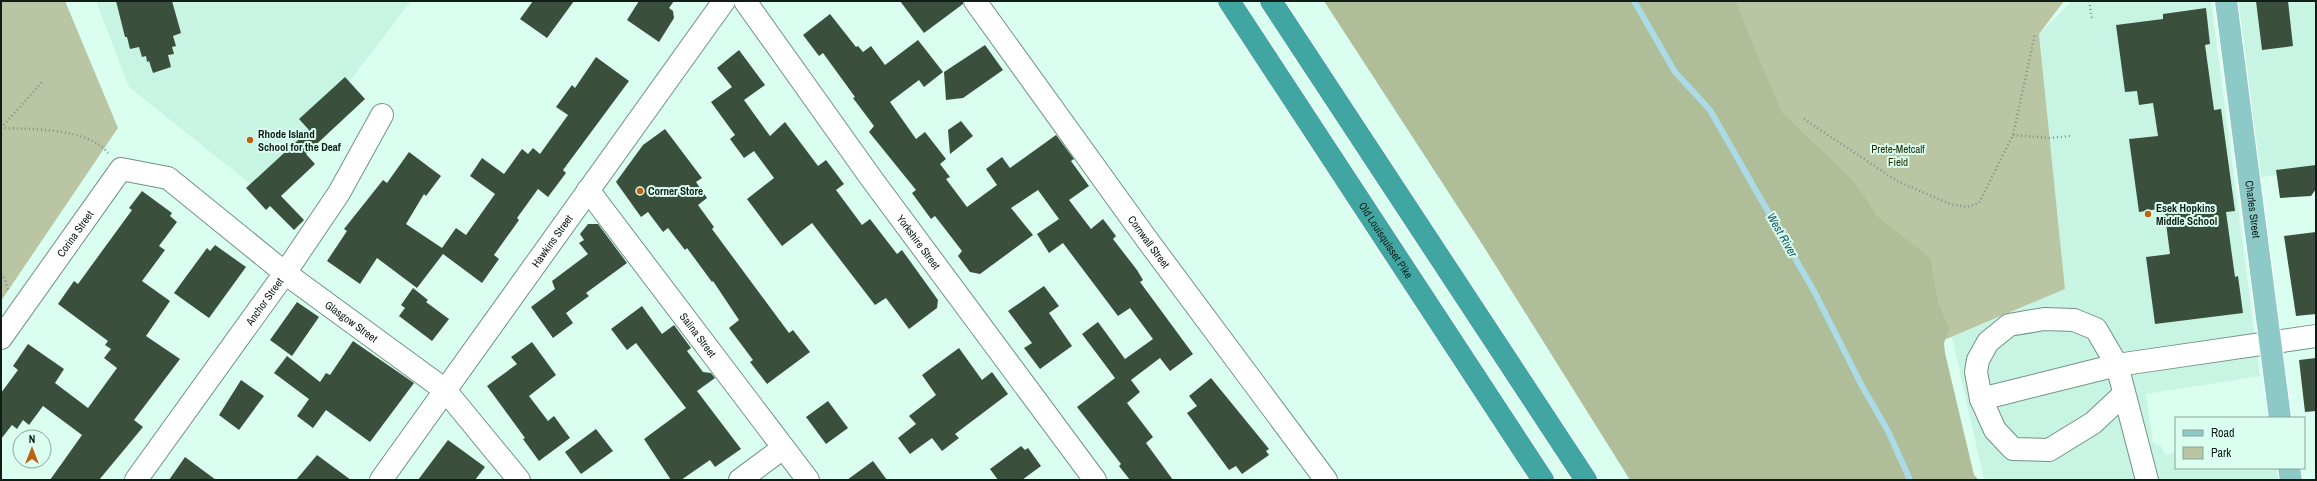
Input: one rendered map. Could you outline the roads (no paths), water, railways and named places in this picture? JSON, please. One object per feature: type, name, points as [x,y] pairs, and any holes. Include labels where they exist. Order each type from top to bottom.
[{"type":"highway","name":"Old Louisquisset Pike","points":[[1229,1],[1543,480]]},
{"type":"highway","points":[[1271,1],[1586,480]]},
{"type":"main road","name":"Charles Street","points":[[2226,1],[2280,417]]},
{"type":"main road","points":[[2289,469],[2291,480]]},
{"type":"street","name":"Hawkins Street","points":[[381,480],[724,1]]},
{"type":"street","name":"Yorkshire Street","points":[[745,1],[871,178],[1095,480]]},
{"type":"street","name":"Cornwall Street","points":[[975,1],[1148,241],[1326,480]]},
{"type":"street","name":"Anchor Street","points":[[136,480],[286,273],[339,193],[382,115]]},
{"type":"street","name":"Corina Street","points":[[1,338],[121,169],[168,178]]},
{"type":"street","name":"Glasgow Street","points":[[168,178],[286,273],[445,390],[518,480]]},
{"type":"street","name":"Salina Street","points":[[588,190],[808,480]]},
{"type":"street","points":[[2124,394],[2093,423],[2049,450],[2013,449],[1995,430],[1981,399],[1976,372],[1978,360],[1988,342],[2009,326],[2044,319],[2074,320],[2096,329],[2117,365],[2147,480]]},
{"type":"street","points":[[1981,399],[2117,365],[2316,336]]},
{"type":"street","points":[[740,480],[783,448]]},
{"type":"waterway","name":"West River","points":[[1634,1],[1675,72],[1710,110],[1814,291],[1863,388],[1888,431],[1910,480]]},
{"type":"place","name":"Rhode Island School for the Deaf","points":[[250,140]]},
{"type":"place","name":"Corner Store","points":[[640,191]]},
{"type":"place","name":"Esek Hopkins Middle School","points":[[2148,214]]},
{"type":"park label","name":"Prete-Metcalf Field","points":[[1898,155]]}]
